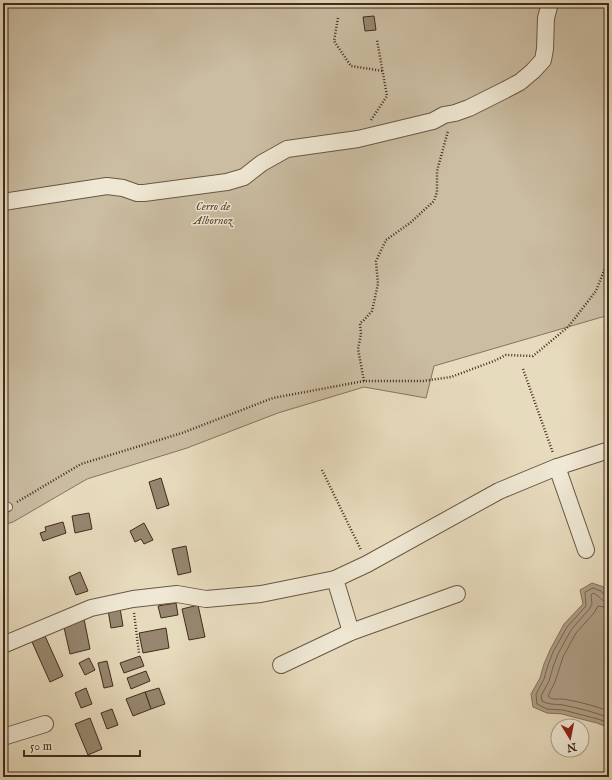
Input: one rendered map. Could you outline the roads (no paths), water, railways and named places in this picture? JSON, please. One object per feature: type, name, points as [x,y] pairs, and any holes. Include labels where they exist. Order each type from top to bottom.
[{"type":"street","points":[[3,202],[107,186],[144,193],[227,182],[244,176],[262,163],[287,149],[358,139],[433,121],[469,108],[520,82],[543,60],[545,49],[546,18],[550,3]]},
{"type":"street","points":[[3,645],[91,608],[133,599],[177,594],[206,599],[261,594],[335,579],[367,564],[499,491],[557,467],[609,450]]},
{"type":"street","points":[[557,467],[586,550]]},
{"type":"street","points":[[335,579],[351,632]]},
{"type":"street","points":[[280,665],[351,632],[457,594]]},
{"type":"street","points":[[3,737],[45,724]]},
{"type":"water","points":[[592,583],[604,587],[609,596],[609,728],[590,721],[590,718],[578,718],[562,714],[547,713],[533,707],[531,694],[540,678],[550,650],[564,624],[583,604],[580,590]]},
{"type":"park label","name":"Cerro de Albornoz","points":[[213,213]]}]
